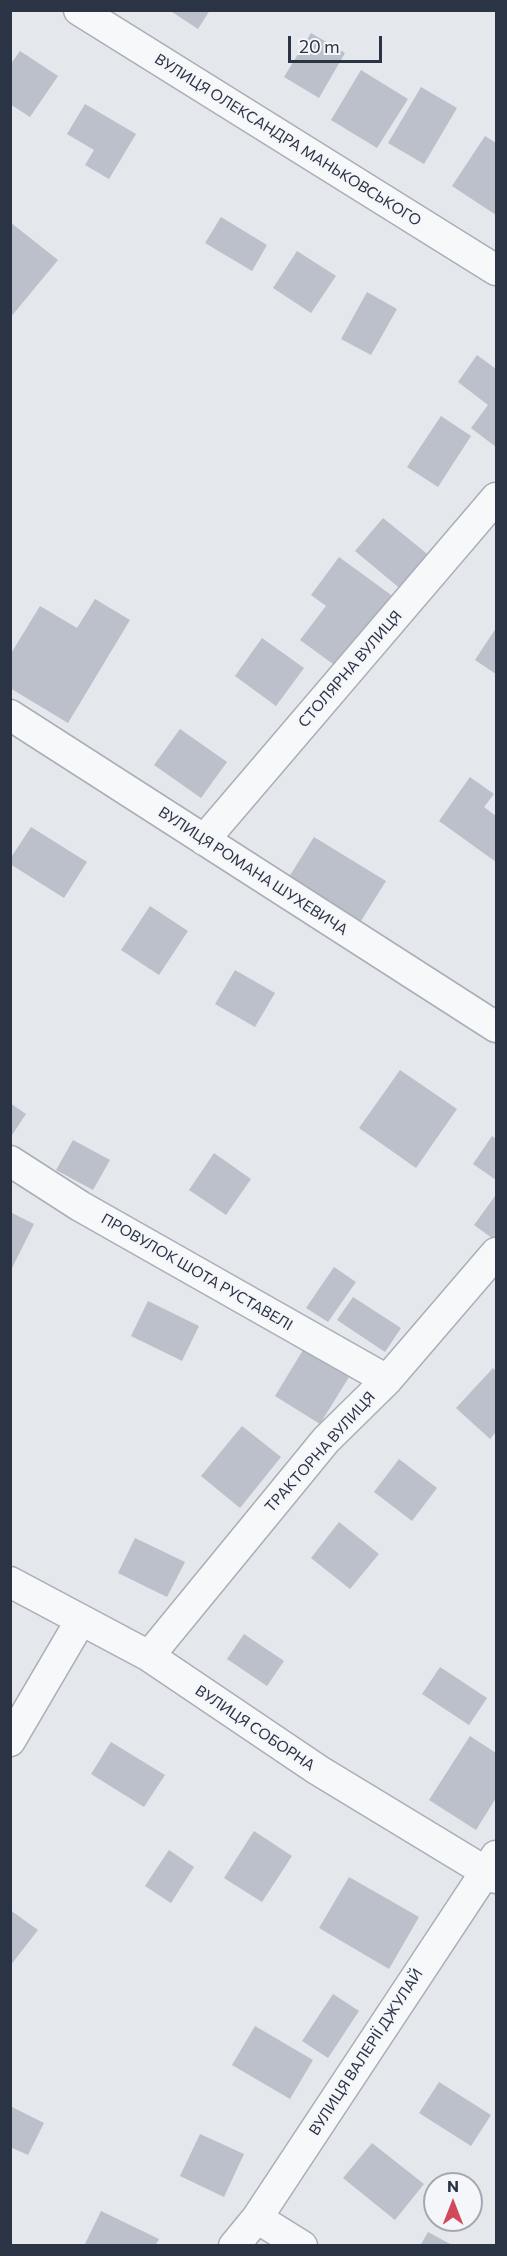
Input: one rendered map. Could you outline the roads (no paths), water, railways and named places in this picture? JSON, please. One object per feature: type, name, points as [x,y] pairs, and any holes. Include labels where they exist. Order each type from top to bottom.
[{"type":"street","name":"ВУЛИЦЯ ОЛЕКСАНДРА МАНЬКОВСЬКОГО","points":[[79,10],[496,270]]},
{"type":"street","name":"СТОЛЯРНА ВУЛИЦЯ","points":[[204,840],[496,498]]},
{"type":"street","name":"ВУЛИЦЯ РОМАНА ШУХЕВИЧА","points":[[11,717],[496,1027]]},
{"type":"street","name":"ПРОВУЛОК ШОТА РУСТАВЕЛІ","points":[[10,1161],[80,1206],[387,1380]]},
{"type":"street","name":"ТРАКТОРНА ВУЛИЦЯ","points":[[149,1656],[326,1440],[387,1380],[496,1253]]},
{"type":"street","name":"ВУЛИЦЯ СОБОРНА","points":[[10,1582],[149,1656],[318,1770],[492,1869]]},
{"type":"street","points":[[10,1741],[81,1620]]},
{"type":"street","name":"ВУЛИЦЯ ВАЛЕРІЇ ДЖУЛАЙ","points":[[234,2246],[257,2218],[492,1869]]},
{"type":"street","points":[[257,2218],[302,2246]]}]
